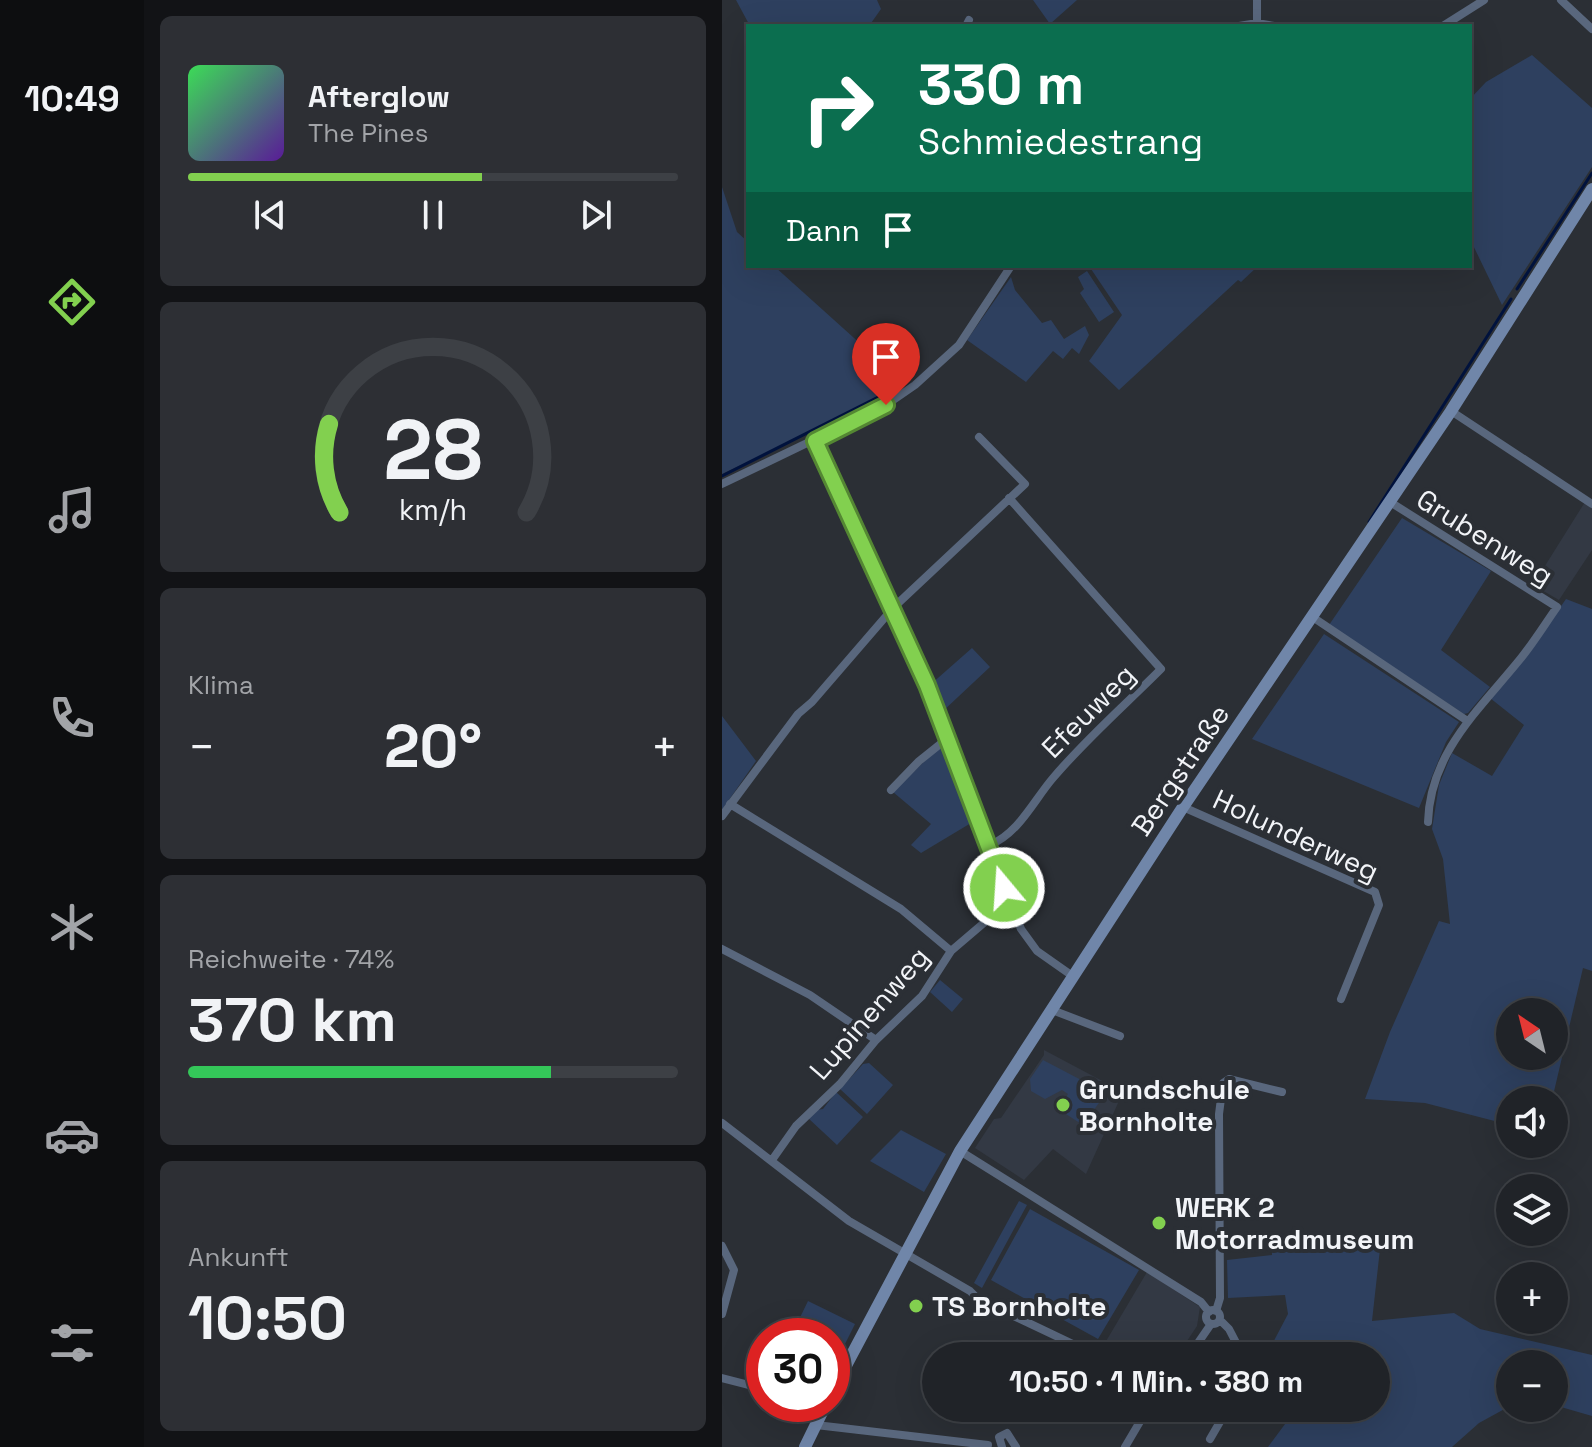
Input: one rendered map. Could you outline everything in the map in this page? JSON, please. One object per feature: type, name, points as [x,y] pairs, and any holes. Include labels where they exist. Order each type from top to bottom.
[{"type":"street","points":[[1257,0],[1257,23]]},
{"type":"street","points":[[1446,24],[1484,0]]},
{"type":"street","points":[[1561,0],[1592,29]]},
{"type":"street","points":[[1251,24],[1263,24]]},
{"type":"street","name":"Bergstraße","points":[[850,1357],[960,1151],[1183,807],[1314,618],[1451,411],[1592,189]]},
{"type":"street","points":[[722,484],[886,405],[915,385],[959,345],[1010,268]]},
{"type":"street","points":[[1451,411],[1592,504]]},
{"type":"street","points":[[722,816],[798,714],[812,702],[894,607],[1025,484],[979,437]]},
{"type":"street","points":[[815,441],[853,531],[894,607],[949,737],[1011,910],[1025,938],[1037,951],[1074,977]]},
{"type":"street","name":"Efeuweg","points":[[990,845],[1029,812],[1050,781],[1161,669],[1009,498]]},
{"type":"street","name":"Grubenweg","points":[[1390,502],[1557,607],[1522,658],[1466,720],[1452,744],[1429,802],[1428,822]]},
{"type":"street","points":[[1314,618],[1466,720]]},
{"type":"street","points":[[891,790],[919,761],[949,737]]},
{"type":"street","points":[[730,804],[901,909],[951,951]]},
{"type":"street","name":"Holunderweg","points":[[1183,807],[1375,892],[1379,905],[1341,999]]},
{"type":"street","name":"Lupinenweg","points":[[772,1160],[796,1126],[861,1063],[876,1040],[922,996],[951,951],[992,916],[1011,910]]},
{"type":"street","points":[[722,949],[810,995],[876,1040]]},
{"type":"street","points":[[1052,1010],[1120,1036]]},
{"type":"street","points":[[1198,1342],[1214,1317],[1220,1298],[1219,1114],[1223,1083],[1229,1079],[1282,1092]]},
{"type":"street","points":[[722,1123],[849,1221],[970,1291],[978,1299],[1069,1342]]},
{"type":"street","points":[[960,1151],[1201,1302],[1229,1329],[1236,1342]]},
{"type":"street","points":[[722,1246],[734,1270],[722,1314]]},
{"type":"street","points":[[722,1378],[746,1384]]},
{"type":"street","points":[[805,1447],[817,1422]]},
{"type":"street","points":[[1125,1447],[1140,1422]]},
{"type":"street","points":[[1210,1439],[1220,1422]]},
{"type":"street","points":[[816,1425],[988,1445]]},
{"type":"street","points":[[1002,1447],[999,1437],[1007,1433],[1016,1447]]},
{"type":"shaded area","points":[[736,0],[877,0],[881,9],[870,24],[749,24]]},
{"type":"shaded area","points":[[1033,0],[1077,0],[1050,24]]},
{"type":"shaded area","points":[[1532,55],[1592,108],[1592,167],[1502,305],[1472,243],[1472,97],[1486,82]]},
{"type":"shaded area","points":[[722,187],[737,232],[746,240],[746,268],[776,268],[903,382],[824,426],[722,474]]},
{"type":"shaded area","points":[[1090,268],[1256,268],[1241,282],[1238,280],[1119,390],[1089,361],[1122,315]]},
{"type":"shaded area","points":[[1087,271],[1114,312],[1099,322],[1080,293],[1084,289],[1078,277]]},
{"type":"shaded area","points":[[1011,277],[1015,290],[1042,323],[1051,320],[1064,339],[1085,326],[1089,335],[1079,354],[1072,348],[1063,359],[1053,351],[1026,382],[967,340]]},
{"type":"shaded area","points":[[1585,502],[1592,506],[1592,550],[1559,600],[1533,585]]},
{"type":"shaded area","points":[[1402,518],[1491,571],[1441,650],[1490,687],[1468,713],[1464,714],[1329,625]]},
{"type":"shaded area","points":[[1566,599],[1592,609],[1592,971],[1583,968],[1568,1032],[1568,998],[1496,998],[1496,1070],[1559,1070],[1555,1086],[1496,1086],[1496,1121],[1425,1103],[1365,1099],[1390,1032],[1439,921],[1450,924],[1443,859],[1432,829],[1439,785],[1452,753],[1492,776],[1524,725],[1490,698],[1524,659]]},
{"type":"shaded area","points":[[1324,634],[1459,722],[1446,742],[1419,808],[1252,739]]},
{"type":"shaded area","points":[[972,648],[990,667],[942,712],[930,685]]},
{"type":"shaded area","points":[[722,716],[756,761],[722,810]]},
{"type":"shaded area","points":[[938,748],[950,752],[976,820],[921,853],[911,845],[931,824],[893,792]]},
{"type":"shaded area","points":[[940,980],[963,999],[952,1012],[930,992]]},
{"type":"shaded area","name":"Grundschule Bornholte","points":[[1044,1050],[1123,1092],[1086,1174],[1053,1149],[1024,1180],[975,1148],[994,1119],[1001,1118],[1044,1055]]},
{"type":"shaded area","points":[[1043,1060],[1106,1093],[1083,1125],[1058,1109],[1068,1094],[1062,1090],[1045,1099],[1031,1091],[1030,1079]]},
{"type":"shaded area","points":[[869,1063],[893,1085],[867,1114],[840,1089],[863,1064]]},
{"type":"shaded area","points":[[836,1092],[863,1117],[837,1145],[808,1118],[816,1110],[823,1109]]},
{"type":"shaded area","points":[[901,1130],[946,1154],[924,1192],[870,1161]]},
{"type":"shaded area","points":[[1019,1201],[1027,1205],[982,1288],[974,1283]]},
{"type":"shaded area","points":[[1030,1209],[1139,1270],[1098,1339],[991,1280]]},
{"type":"shaded area","points":[[1272,1244],[1380,1249],[1372,1321],[1454,1313],[1480,1329],[1496,1334],[1592,1355],[1592,1416],[1568,1409],[1568,1350],[1496,1350],[1496,1414],[1479,1423],[1452,1447],[1268,1447],[1287,1422],[1390,1422],[1390,1342],[1273,1342],[1288,1314],[1285,1295],[1228,1298],[1227,1260],[1272,1255]]},
{"type":"shaded area","points":[[1147,1272],[1200,1307],[1197,1326],[1186,1342],[1106,1342]]},
{"type":"shaded area","points":[[808,1301],[843,1318],[800,1318]]},
{"type":"waterway","points":[[1517,289],[1592,173]]},
{"type":"waterway","points":[[1369,522],[1511,299]]},
{"type":"waterway","points":[[722,476],[904,384]]},
{"type":"place","name":"Grundschule Bornholte","points":[[1063,1105]]},
{"type":"place","name":"WERK 2 Motorradmuseum","points":[[1159,1223]]},
{"type":"place","name":"TS Bornholte","points":[[916,1306]]},
{"type":"route","points":[[886,405],[815,441],[853,531],[894,607],[927,685],[982,822],[1004,888]]}]
